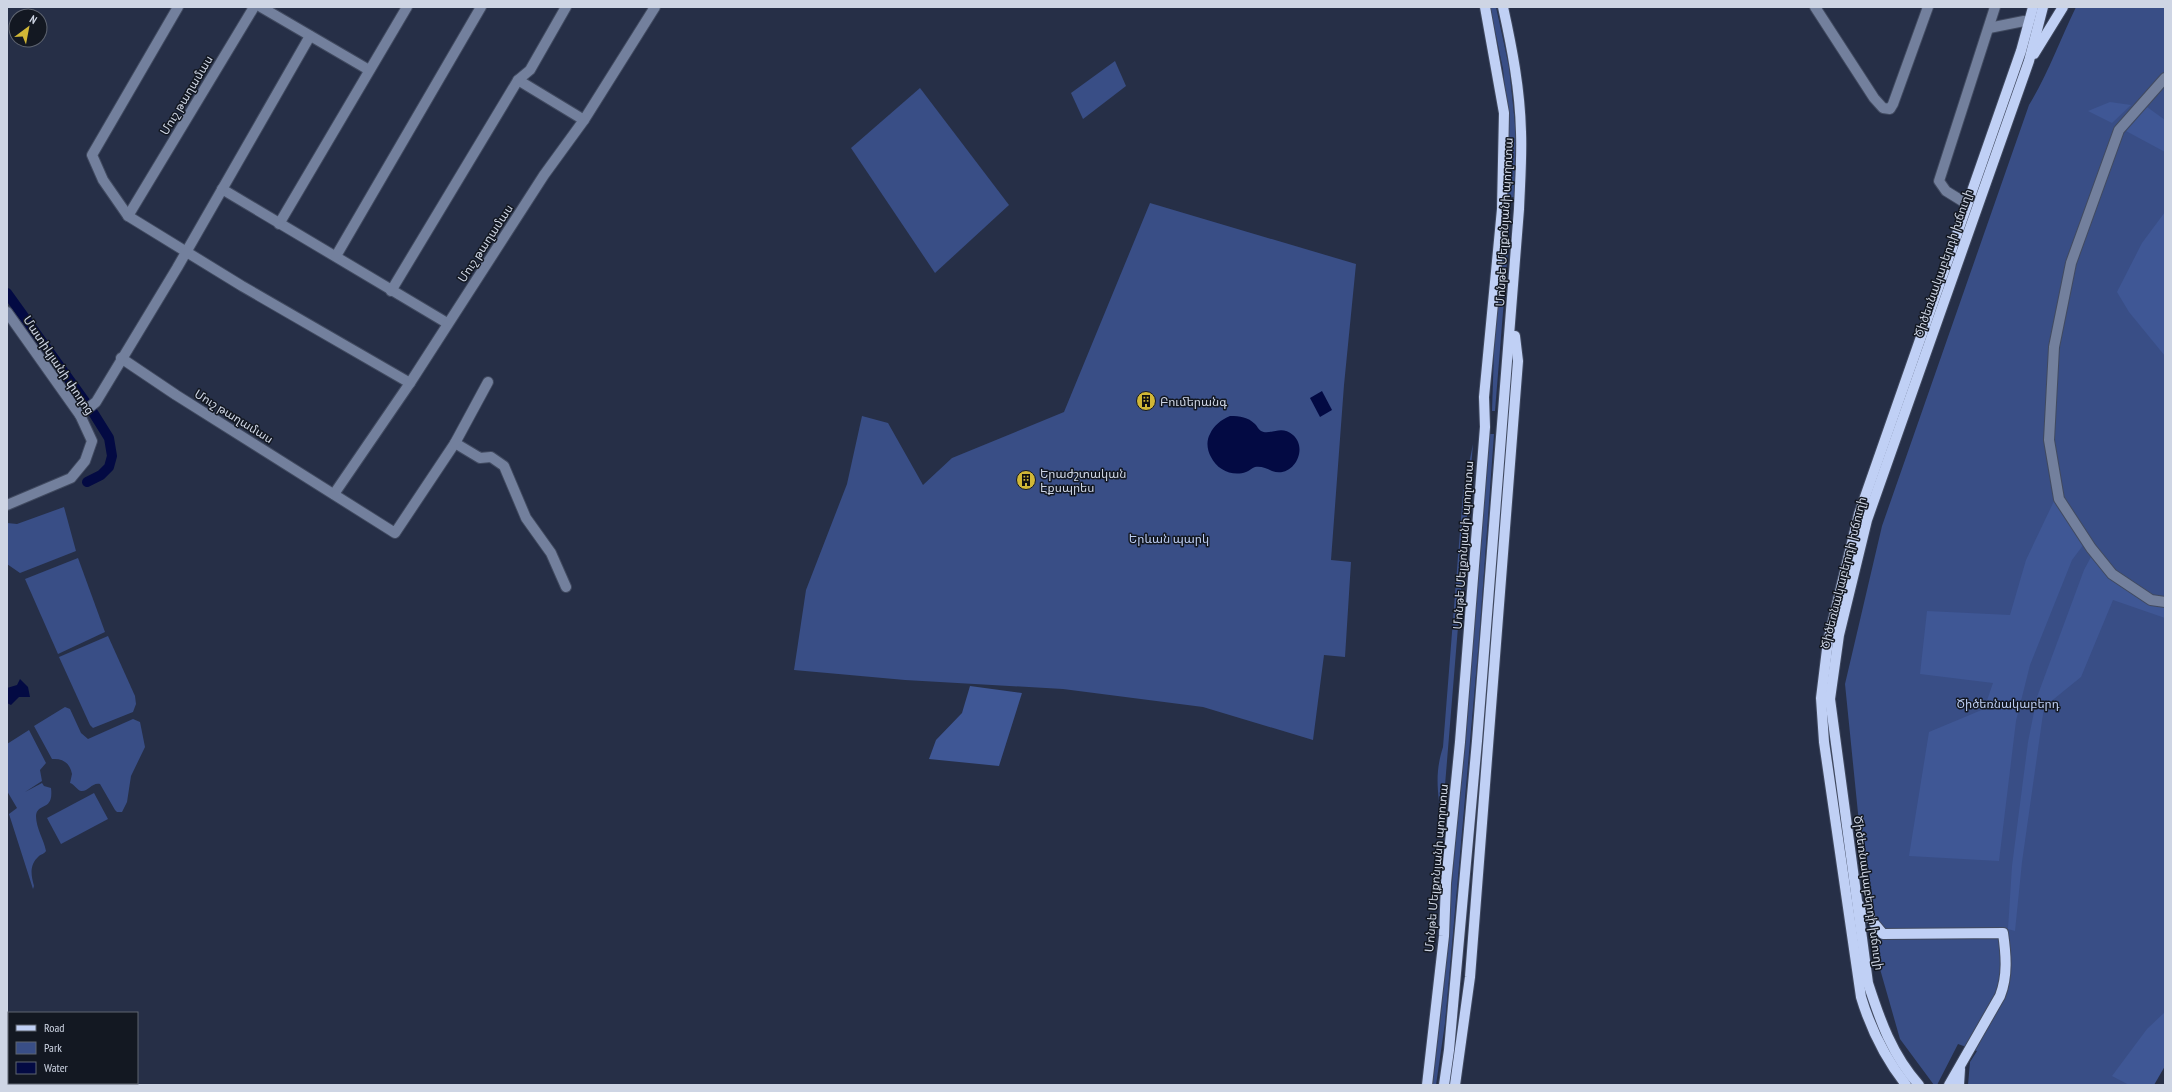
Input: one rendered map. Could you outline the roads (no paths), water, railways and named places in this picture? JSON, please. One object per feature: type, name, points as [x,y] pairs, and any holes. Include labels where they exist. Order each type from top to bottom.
[{"type":"main road","name":"Մոնթե Մելքոնյանի պողոտա","points":[[1427,1085],[1444,936],[1446,883],[1460,742],[1485,427],[1484,398],[1502,209],[1504,113],[1485,7]]},
{"type":"main road","name":"Մոնթե Մելքոնյանի պողոտա","points":[[1444,1085],[1449,1050],[1476,749],[1512,315],[1519,209],[1521,133],[1519,99],[1503,7]]},
{"type":"main road","name":"Ծիծեռնակաբերդի խճուղի","points":[[1906,1085],[1894,1070],[1873,1032],[1861,998],[1824,742],[1820,698],[1828,641],[1842,576],[1859,514],[2021,51],[2033,7]]},
{"type":"main road","name":"Ծիծեռնակաբերդի խճուղի","points":[[1918,1085],[1898,1057],[1881,1024],[1868,982],[1830,699],[1839,635],[1867,520],[2029,61],[2043,7]]},
{"type":"main road","points":[[2029,61],[2063,7]]},
{"type":"main road","points":[[1502,209],[1519,209]]},
{"type":"main road","points":[[1455,1085],[1470,977],[1518,361],[1512,315]]},
{"type":"main road","points":[[1485,427],[1502,429]]},
{"type":"main road","points":[[1857,902],[1883,934],[2003,933],[2006,953],[2005,985],[1949,1085]]},
{"type":"main road","points":[[1959,1085],[1958,1078],[1962,1061]]},
{"type":"street","points":[[178,7],[92,155],[103,180],[128,216],[185,252],[410,383]]},
{"type":"street","name":"Մուշ թաղամաս","points":[[128,216],[254,7]]},
{"type":"street","points":[[261,7],[369,70]]},
{"type":"street","points":[[279,224],[407,7]]},
{"type":"street","points":[[336,256],[481,7]]},
{"type":"street","points":[[391,291],[518,80],[530,70],[566,7]]},
{"type":"street","name":"Մուշ թաղամաս","points":[[334,494],[410,383],[447,323],[544,175],[584,120],[655,7]]},
{"type":"street","points":[[1815,7],[1874,98],[1884,108],[1890,108],[1893,104],[1928,7]]},
{"type":"street","points":[[1967,204],[1946,192],[1939,181],[1954,129],[1990,28],[1995,7]]},
{"type":"street","points":[[1990,28],[2024,21]]},
{"type":"street","points":[[80,415],[96,402],[222,190],[310,36]]},
{"type":"street","points":[[2165,78],[2119,130],[2071,263],[2054,347],[2049,440],[2059,499],[2091,548],[2112,574],[2151,600],[2165,602]]},
{"type":"street","points":[[518,80],[584,120]]},
{"type":"street","points":[[222,190],[447,323]]},
{"type":"street","name":"Մատիկյանի փողոց","points":[[7,312],[80,415],[92,441],[85,461],[71,478],[7,505]]},
{"type":"street","name":"Մուշ թաղամաս","points":[[121,358],[176,395],[395,533],[455,443],[488,382]]},
{"type":"street","points":[[455,443],[480,458],[491,457],[504,466],[526,518],[551,553],[566,587]]},
{"type":"water","points":[[1322,391],[1332,410],[1320,417],[1310,398]]},
{"type":"water","points":[[1230,416],[1247,418],[1264,432],[1284,430],[1293,435],[1298,441],[1299,455],[1292,467],[1286,471],[1280,472],[1255,467],[1246,472],[1236,474],[1221,469],[1217,466],[1210,454],[1208,440],[1216,425]]},
{"type":"water","points":[[20,679],[28,687],[30,697],[19,697],[11,705],[7,703],[7,688],[17,685]]},
{"type":"waterway","points":[[7,293],[94,414],[109,438],[112,456],[109,467],[101,475],[87,482]]},
{"type":"place","name":"Բումերանգ","points":[[1146,401]]},
{"type":"place","name":"Երաժշտական Էքսպրես","points":[[1026,480]]},
{"type":"park label","name":"Երևան պարկ","points":[[1169,538]]},
{"type":"park label","name":"Ծիծեռնակաբերդ","points":[[2008,703]]}]
